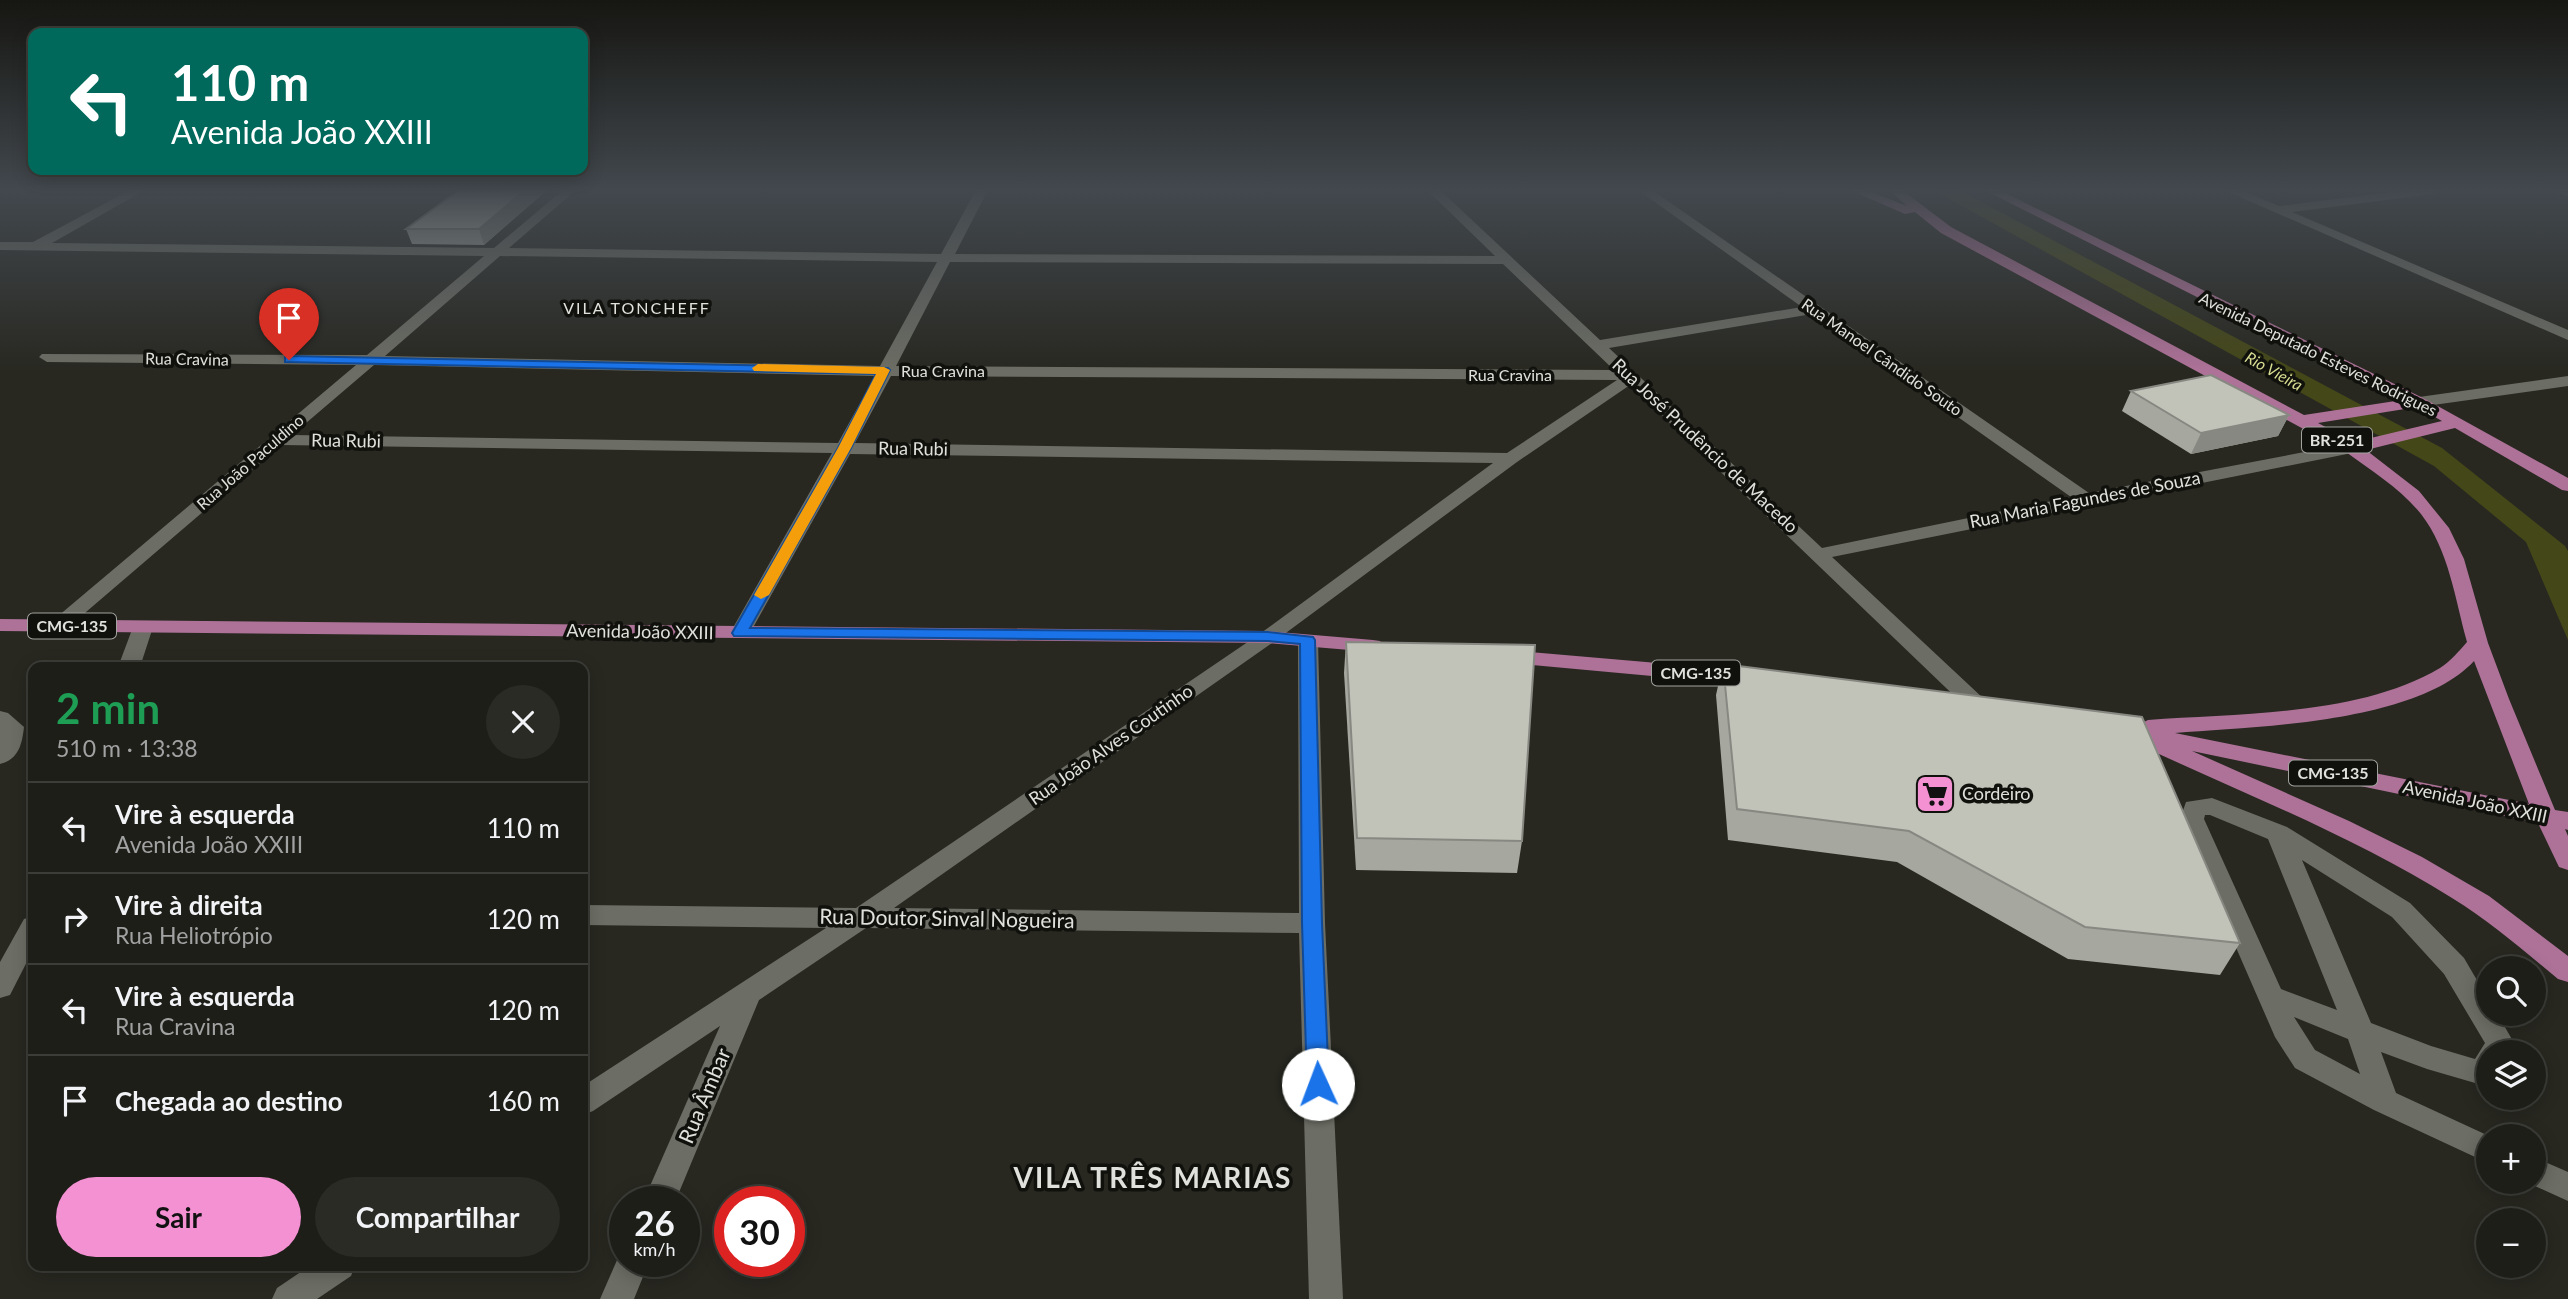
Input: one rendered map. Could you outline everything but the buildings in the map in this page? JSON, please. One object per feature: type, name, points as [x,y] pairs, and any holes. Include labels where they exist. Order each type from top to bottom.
[{"type":"main road","name":"BR-251","points":[[1986,251],[2361,447],[2430,513],[2453,552],[2478,643],[2556,818],[2568,861]]},
{"type":"main road","name":"Avenida Deputado Esteves Rodrigues","points":[[2113,251],[2419,402],[2449,425],[2523,458],[2568,486]]},
{"type":"main road","points":[[2309,419],[2419,402]]},
{"type":"main road","points":[[2361,447],[2449,425]]},
{"type":"main road","name":"Avenida João XXIII","points":[[0,625],[1268,637],[1390,647]]},
{"type":"main road","points":[[2122,729],[2313,713],[2408,691],[2450,672],[2478,643]]},
{"type":"main road","name":"CMG-135","points":[[1487,655],[1776,680]]},
{"type":"main road","points":[[1937,698],[2002,708]]},
{"type":"main road","name":"Avenida João XXIII","points":[[2095,724],[2556,818]]},
{"type":"main road","points":[[2122,729],[2370,842],[2450,884],[2525,936],[2568,971]]},
{"type":"street","points":[[369,251],[946,258],[1507,260]]},
{"type":"street","points":[[740,633],[844,448],[950,251]]},
{"type":"street","name":"Rua José Prudêncio de Macedo","points":[[1497,251],[1976,704]]},
{"type":"street","name":"Rua Manoel Cândido Souto","points":[[1729,251],[2086,499]]},
{"type":"street","points":[[2372,251],[2568,335]]},
{"type":"street","name":"Rua João Paculdino","points":[[58,626],[497,252]]},
{"type":"street","points":[[1597,345],[1813,310]]},
{"type":"street","name":"Rua Cravina","points":[[47,357],[884,370],[1631,376]]},
{"type":"street","name":"Rua João Alves Coutinho","points":[[588,1099],[861,918],[1268,637],[1511,458],[1631,376]]},
{"type":"street","points":[[2419,402],[2564,384]]},
{"type":"street","name":"Rua Rubi","points":[[274,440],[1511,458]]},
{"type":"street","name":"Rua Maria Fagundes de Souza","points":[[1819,554],[2086,499],[2361,447]]},
{"type":"street","points":[[131,662],[143,627]]},
{"type":"street","points":[[1308,640],[1312,923],[1326,1299]]},
{"type":"street","points":[[0,718],[13,727],[10,746],[0,756]]},
{"type":"street","points":[[2476,1144],[2384,1101],[2305,1059],[2289,1037],[2192,819],[2194,808],[2212,806],[2278,833],[2400,910],[2454,966],[2498,1040]]},
{"type":"street","points":[[2278,833],[2360,1031],[2384,1101]]},
{"type":"street","name":"Rua Doutor Sinval Nogueira","points":[[588,915],[1312,923]]},
{"type":"street","points":[[0,987],[28,935]]},
{"type":"street","name":"Rua Âmbar","points":[[666,1186],[750,989]]},
{"type":"street","points":[[2273,998],[2427,1057],[2476,1071]]},
{"type":"street","points":[[2546,1177],[2568,1187]]},
{"type":"street","points":[[289,1299],[330,1271]]},
{"type":"street","points":[[617,1299],[627,1277]]},
{"type":"water","name":"Rio Vieira","points":[[2043,251],[2072,251],[2442,448],[2565,546],[2568,551],[2568,640],[2526,542],[2434,466]]},
{"type":"slow traffic","points":[[758,368],[884,370],[844,448],[761,595]]},
{"type":"place","name":"Cordeiro","points":[[1935,794]]},
{"type":"district","name":"VILA TONCHEFF","points":[[637,308]]},
{"type":"district","name":"VILA TRÊS MARIAS","points":[[1153,1178]]},
{"type":"route","points":[[289,360],[884,370],[844,448],[740,633],[1268,637],[1308,640],[1312,923],[1318,1084]]}]
